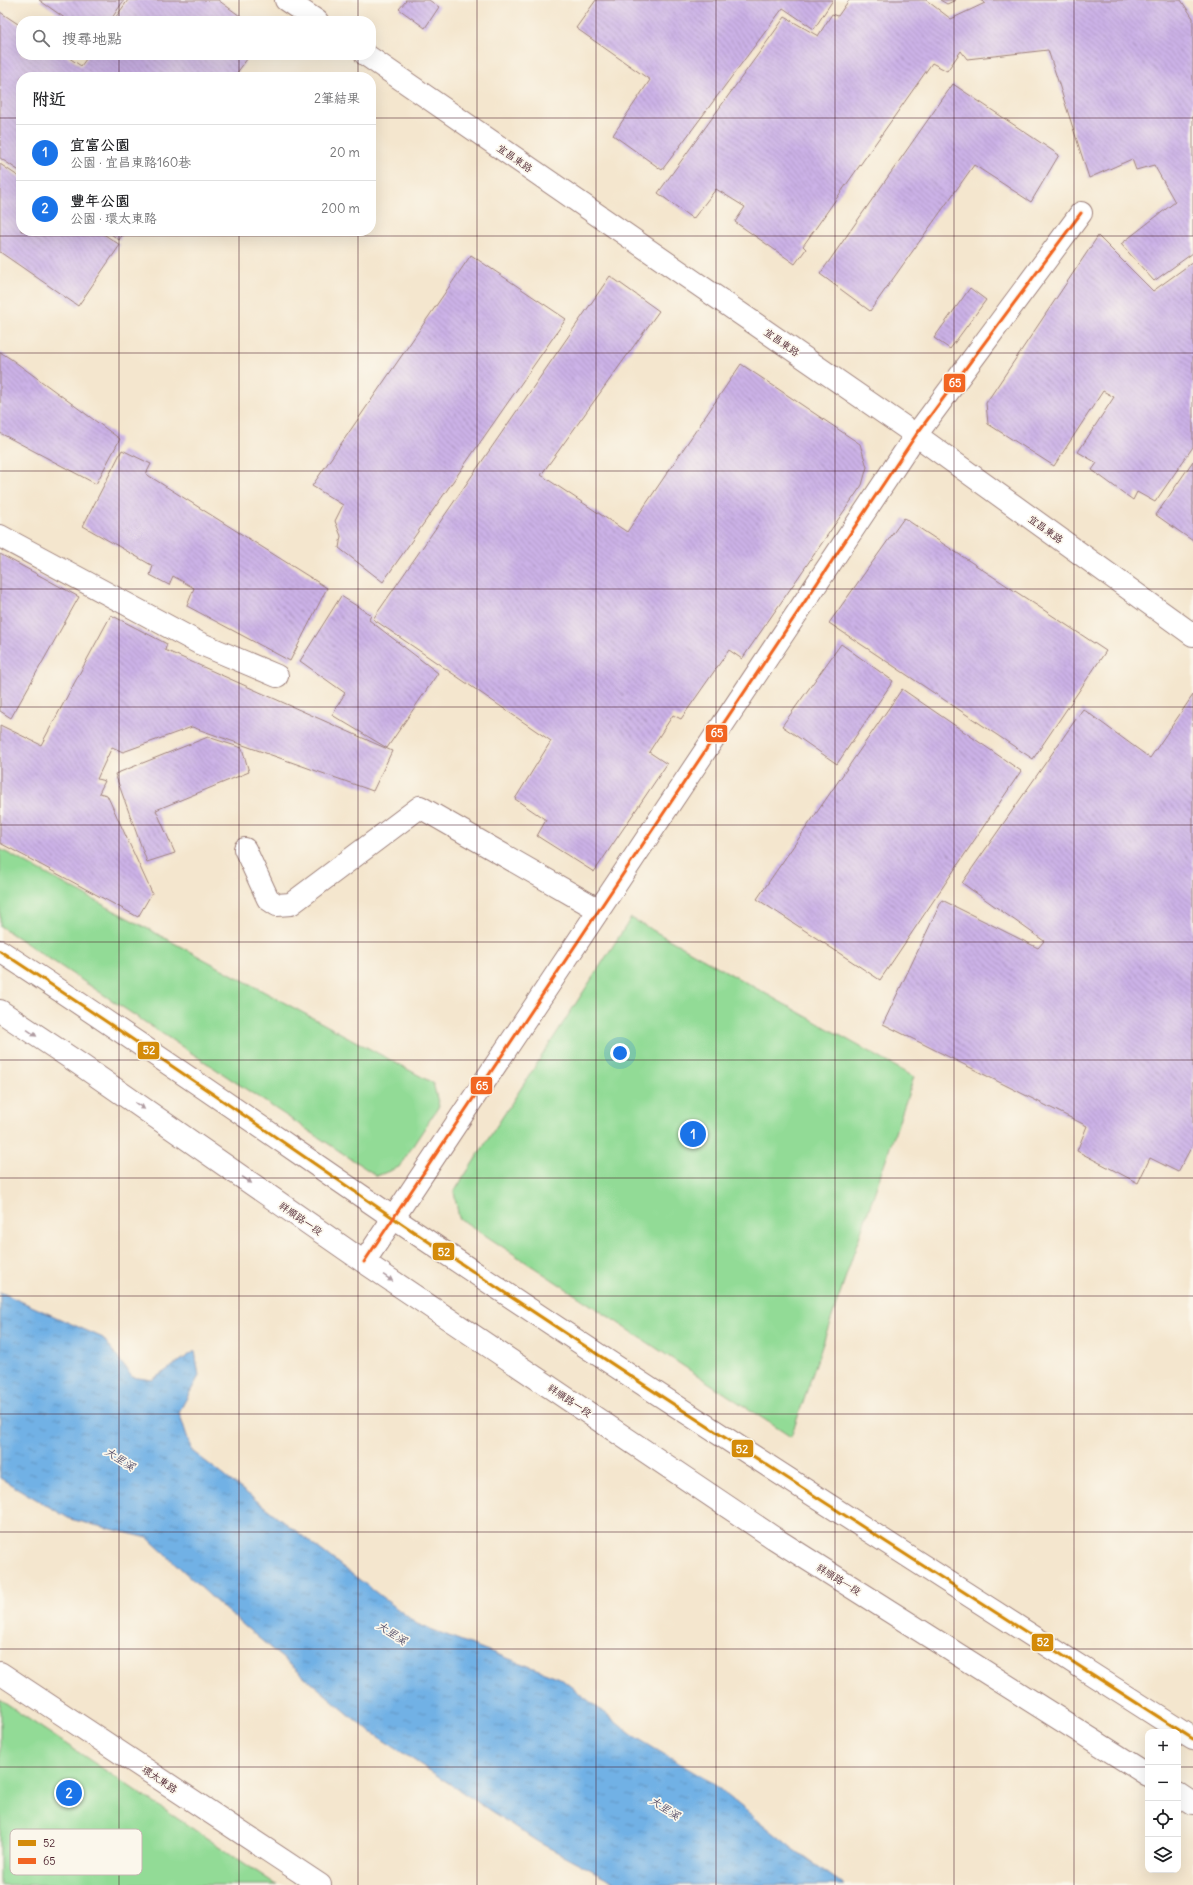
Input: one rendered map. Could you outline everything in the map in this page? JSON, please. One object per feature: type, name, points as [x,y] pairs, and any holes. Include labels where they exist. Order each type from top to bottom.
[{"type":"street","points":[[286,0],[310,16]]},
{"type":"street","name":"宜昌東路","points":[[373,60],[916,435],[1193,635]]},
{"type":"street","points":[[364,1262],[916,435],[1081,213]]},
{"type":"street","points":[[0,536],[199,642],[277,676]]},
{"type":"street","points":[[245,849],[268,899],[277,905],[290,904],[420,807],[599,910]]},
{"type":"street","points":[[0,951],[91,1010],[394,1218],[748,1454],[1193,1739]]},
{"type":"street","name":"祥順路一段","points":[[0,1011],[85,1068],[364,1262],[774,1538],[1145,1773]]},
{"type":"street","name":"環太東路","points":[[0,1673],[320,1885]]},
{"type":"street","points":[[1181,1796],[1193,1804]]},
{"type":"green space","points":[[0,849],[433,1083],[439,1106],[399,1167],[377,1176],[0,926]]},
{"type":"green space","points":[[631,918],[914,1077],[791,1437],[459,1218],[454,1192]]},
{"type":"green space","points":[[0,1700],[277,1885],[0,1885]]},
{"type":"water","name":"大里溪","points":[[0,1292],[103,1338],[132,1377],[152,1380],[195,1351],[199,1376],[179,1412],[192,1451],[417,1624],[560,1678],[632,1735],[712,1783],[792,1848],[844,1885],[620,1885],[538,1842],[365,1728],[222,1607],[148,1538],[70,1519],[0,1478]]},
{"type":"building","points":[[39,0],[124,0],[113,16],[62,16]]},
{"type":"building","points":[[128,0],[218,0],[240,16],[117,16]]},
{"type":"building","points":[[405,0],[429,0],[439,7],[425,28],[399,9],[406,1]]},
{"type":"building","points":[[596,0],[833,0],[814,29],[783,8],[662,170],[613,135],[650,80],[576,28]]},
{"type":"building","points":[[849,0],[926,0],[951,19],[985,3],[980,0],[1181,0],[1193,18],[1193,253],[1154,281],[1121,244],[1175,202],[1154,165],[1136,170],[1132,159],[1089,178],[1048,50],[967,59],[961,51],[947,71],[932,63],[803,246],[806,249],[795,264],[735,222],[745,207],[716,189],[693,219],[658,193],[785,17],[818,36],[832,14],[838,16]]},
{"type":"building","points":[[940,0],[956,0],[947,4]]},
{"type":"building","points":[[0,12],[16,23],[16,60],[72,60],[81,66],[85,60],[246,60],[238,72],[16,72],[16,169],[0,158]]},
{"type":"building","points":[[953,84],[1059,155],[1031,202],[974,165],[870,311],[820,274]]},
{"type":"building","points":[[0,164],[16,175],[16,236],[106,236],[120,245],[78,306],[0,252]]},
{"type":"building","points":[[114,236],[122,236],[119,240]]},
{"type":"building","points":[[1098,236],[1153,291],[1193,262],[1193,447],[1155,502],[1137,492],[1133,500],[1092,470],[1097,463],[1078,452],[1114,397],[1103,391],[1054,466],[988,424],[986,403]]},
{"type":"building","points":[[471,255],[566,319],[383,582],[339,548],[341,536],[335,521],[343,505],[312,486]]},
{"type":"building","points":[[610,276],[659,311],[541,475],[627,532],[741,364],[860,444],[867,467],[862,485],[742,659],[729,650],[681,719],[673,715],[649,752],[667,764],[594,872],[537,836],[546,820],[515,799],[551,741],[373,619]]},
{"type":"building","points":[[970,288],[986,300],[950,349],[934,338]]},
{"type":"building","points":[[0,352],[120,439],[96,484],[0,433]]},
{"type":"building","points":[[122,450],[151,464],[146,474],[327,588],[290,661],[187,606],[194,588],[173,576],[169,585],[150,575],[153,566],[83,526]]},
{"type":"building","points":[[1193,461],[1193,541],[1156,515]]},
{"type":"building","points":[[904,518],[1106,651],[1033,759],[829,623]]},
{"type":"building","points":[[0,554],[79,597],[11,718],[0,711]]},
{"type":"building","points":[[341,596],[371,615],[369,620],[438,673],[387,748],[332,715],[345,693],[300,661]]},
{"type":"building","points":[[111,615],[167,644],[165,650],[392,751],[373,791],[192,727],[123,752],[112,747],[97,779],[105,781],[99,793],[107,795],[152,893],[138,917],[0,843],[0,725],[41,745]]},
{"type":"building","points":[[841,644],[893,681],[837,764],[782,726]]},
{"type":"building","points":[[902,689],[1021,771],[880,980],[757,899]]},
{"type":"building","points":[[1193,695],[1193,1144],[1178,1172],[1150,1158],[1138,1183],[1077,1151],[1087,1126],[883,1024],[942,900],[1038,948],[1044,941],[962,883],[1083,709],[1150,758]]},
{"type":"building","points":[[208,737],[242,748],[249,772],[156,810],[175,853],[147,862],[115,774]]},
{"type":"transit line","name":"65","points":[[364,1262],[916,435],[1081,213]]},
{"type":"transit line","name":"52","points":[[0,951],[148,1049],[491,1284],[791,1481],[1193,1739]]},
{"type":"place","name":"宜富公園","points":[[693,1134]]},
{"type":"place","name":"豐年公園","points":[[69,1793]]}]
